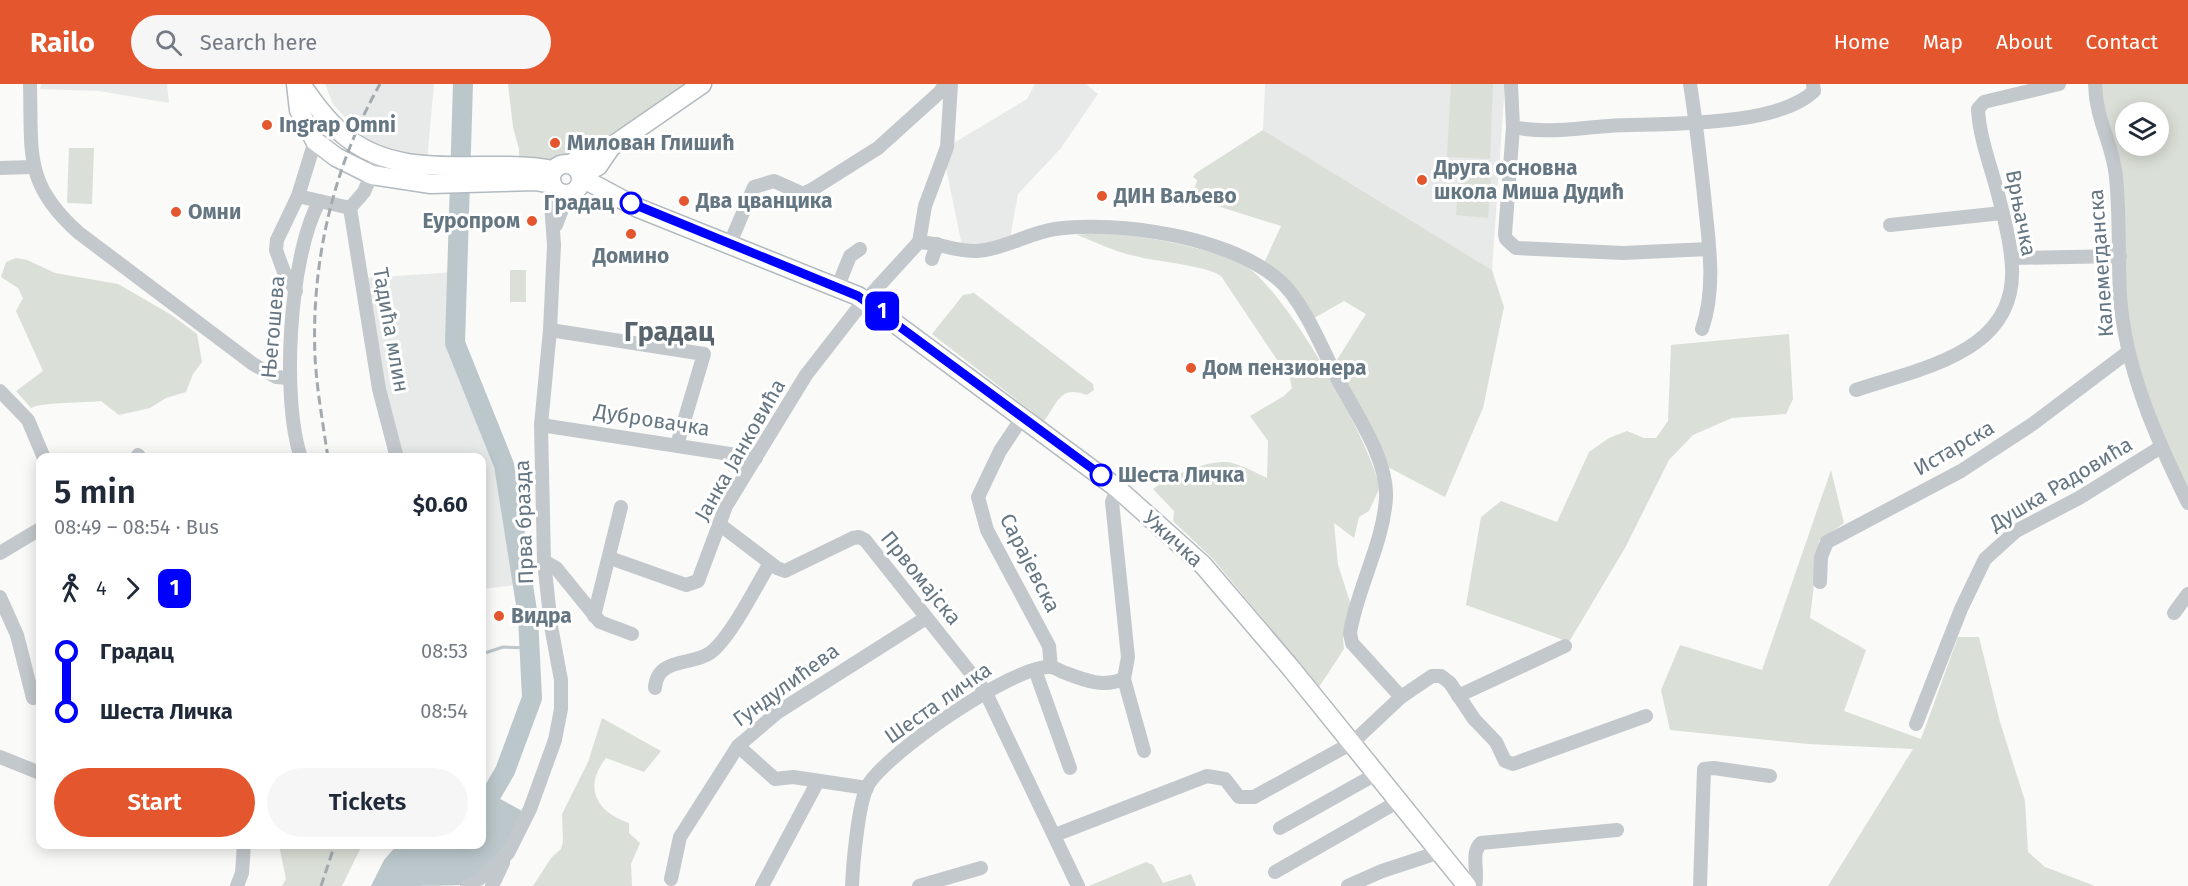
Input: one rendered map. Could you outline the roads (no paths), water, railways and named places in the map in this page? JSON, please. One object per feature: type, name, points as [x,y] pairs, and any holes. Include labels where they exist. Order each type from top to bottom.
[{"type":"main road","points":[[296,84],[299,110],[315,141],[336,157],[372,176],[431,184],[516,174]]},
{"type":"main road","points":[[301,84],[324,116],[345,137],[379,156],[397,163],[516,174]]},
{"type":"main road","points":[[568,181],[587,152],[611,147],[702,84]]},
{"type":"main road","name":"Ужичка","points":[[516,174],[568,181],[595,198],[638,208],[838,286],[867,301],[1117,488],[1203,565],[1352,743],[1467,886]]},
{"type":"street","points":[[30,84],[32,167],[50,201],[79,233],[253,364],[276,377],[288,378]]},
{"type":"street","points":[[730,243],[754,187],[774,181],[803,194],[813,189],[878,148],[940,92],[945,84]]},
{"type":"street","points":[[951,84],[947,147],[925,206],[919,242],[957,250],[976,251],[1002,247],[1037,232],[1112,227],[1147,231],[1190,241],[1245,258],[1280,281],[1309,321],[1383,466],[1386,499],[1382,522],[1351,626],[1350,638],[1401,697]]},
{"type":"street","points":[[1511,84],[1513,127],[1505,234],[1506,239],[1516,248],[1623,253],[1709,249]]},
{"type":"street","points":[[1690,84],[1709,249],[1708,312],[1702,329]]},
{"type":"street","points":[[1513,127],[1538,132],[1696,123],[1753,115],[1798,104],[1814,91],[1813,84]]},
{"type":"street","name":"Врњачка","points":[[1856,390],[1934,364],[1979,343],[1998,321],[2009,294],[2012,258],[1978,109],[1984,102],[2059,84]]},
{"type":"street","name":"Калемегданска","points":[[2095,84],[2096,106],[2116,177],[2120,297],[2128,352],[2160,447],[2188,503]]},
{"type":"street","points":[[296,291],[284,272],[276,250],[277,240],[298,196],[315,141]]},
{"type":"street","points":[[298,196],[350,208],[364,192],[379,156]]},
{"type":"street","points":[[0,168],[32,167]]},
{"type":"street","name":"Прва бразда","points":[[467,886],[487,874],[508,853],[530,809],[555,740],[561,709],[561,680],[551,626],[544,561],[542,425],[550,330],[553,233],[551,203],[568,181]]},
{"type":"street","name":"Његошева","points":[[299,453],[293,435],[288,378],[303,244],[310,218],[319,202]]},
{"type":"street","name":"Тадића млин","points":[[350,208],[380,389],[396,453]]},
{"type":"street","points":[[1890,225],[2002,213]]},
{"type":"street","name":"Јанка Јанковића","points":[[609,558],[686,585],[698,581],[719,524],[806,375],[919,242]]},
{"type":"street","points":[[932,260],[937,244]]},
{"type":"street","points":[[838,286],[850,256],[860,249]]},
{"type":"street","points":[[2012,258],[2120,256]]},
{"type":"street","points":[[550,330],[704,354],[677,445]]},
{"type":"street","name":"Истарска","points":[[1820,582],[1821,556],[1827,542],[1961,471],[2034,423],[2128,352]]},
{"type":"street","points":[[3,398],[28,420],[42,453]]},
{"type":"street","name":"Сарајевска","points":[[1023,418],[1000,451],[978,497],[987,530],[1049,646],[1050,667]]},
{"type":"street","name":"Дубровачка","points":[[542,425],[756,458]]},
{"type":"street","name":"Душка Радовића","points":[[1916,724],[1961,609],[1985,559],[2016,531],[2079,498],[2160,447]]},
{"type":"street","points":[[1117,488],[1112,502],[1128,657],[1124,679],[1144,751]]},
{"type":"street","points":[[594,616],[621,507]]},
{"type":"street","name":"Првомајска","points":[[719,524],[770,563],[785,571],[859,537],[865,540],[985,691],[1078,886]]},
{"type":"street","points":[[0,553],[36,531]]},
{"type":"street","points":[[544,561],[556,568],[594,616],[609,628],[632,634]]},
{"type":"street","points":[[655,688],[656,680],[667,667],[707,655],[722,641],[770,563]]},
{"type":"street","points":[[2174,613],[2188,594]]},
{"type":"street","points":[[0,597],[17,635],[33,698]]},
{"type":"street","name":"Гундулићева","points":[[671,879],[680,837],[738,746],[778,712],[926,618]]},
{"type":"street","points":[[1458,696],[1565,646]]},
{"type":"street","points":[[1050,667],[1096,683],[1111,684],[1124,679]]},
{"type":"street","name":"Шеста личка","points":[[867,788],[892,759],[985,691],[1035,670],[1050,667]]},
{"type":"street","points":[[1035,670],[1070,768]]},
{"type":"street","points":[[1055,836],[1213,775],[1225,779],[1239,797],[1254,797],[1352,743],[1401,697],[1427,678],[1437,675],[1450,683],[1474,719],[1496,742],[1505,761],[1514,764],[1646,716]]},
{"type":"street","points":[[738,746],[775,779],[793,777],[867,788],[852,886]]},
{"type":"street","points":[[0,757],[36,772]]},
{"type":"street","points":[[1700,886],[1704,769],[1714,768],[1770,776]]},
{"type":"street","points":[[1280,828],[1376,774]]},
{"type":"street","points":[[762,886],[818,781]]},
{"type":"street","points":[[1275,872],[1399,801]]},
{"type":"street","points":[[1474,886],[1478,873],[1475,853],[1481,843],[1617,830]]},
{"type":"street","points":[[237,886],[242,873],[244,849]]},
{"type":"street","points":[[1348,886],[1382,871],[1440,852]]},
{"type":"street","points":[[492,886],[508,853]]},
{"type":"street","points":[[919,886],[981,868]]},
{"type":"waterway","name":"Градац","points":[[463,84],[455,343],[504,465],[528,617],[532,698],[505,771],[486,803]]},
{"type":"waterway","points":[[486,653],[503,647],[529,648]]},
{"type":"railway","points":[[327,453],[315,357],[315,321],[321,251],[328,216],[349,148],[380,84]]},
{"type":"railway","points":[[321,886],[333,849]]},
{"type":"place","name":"Ingrap Omni","points":[[267,125]]},
{"type":"place","name":"Милован Глишић","points":[[555,143]]},
{"type":"place","name":"Друга основна школа Миша Дудић","points":[[1422,180]]},
{"type":"place","name":"ДИН Ваљево","points":[[1102,196]]},
{"type":"place","name":"Два цванцика","points":[[684,201]]},
{"type":"place","name":"Градац","points":[[631,203]]},
{"type":"place","name":"Омни","points":[[176,212]]},
{"type":"place","name":"Еуропром","points":[[532,221]]},
{"type":"place","name":"Домино","points":[[631,234]]},
{"type":"place","name":"Дом пензионера","points":[[1191,368]]},
{"type":"place","name":"Шеста Личка","points":[[1101,475]]},
{"type":"place","name":"Видра","points":[[499,616]]},
{"type":"district","name":"Градац","points":[[669,332]]}]
